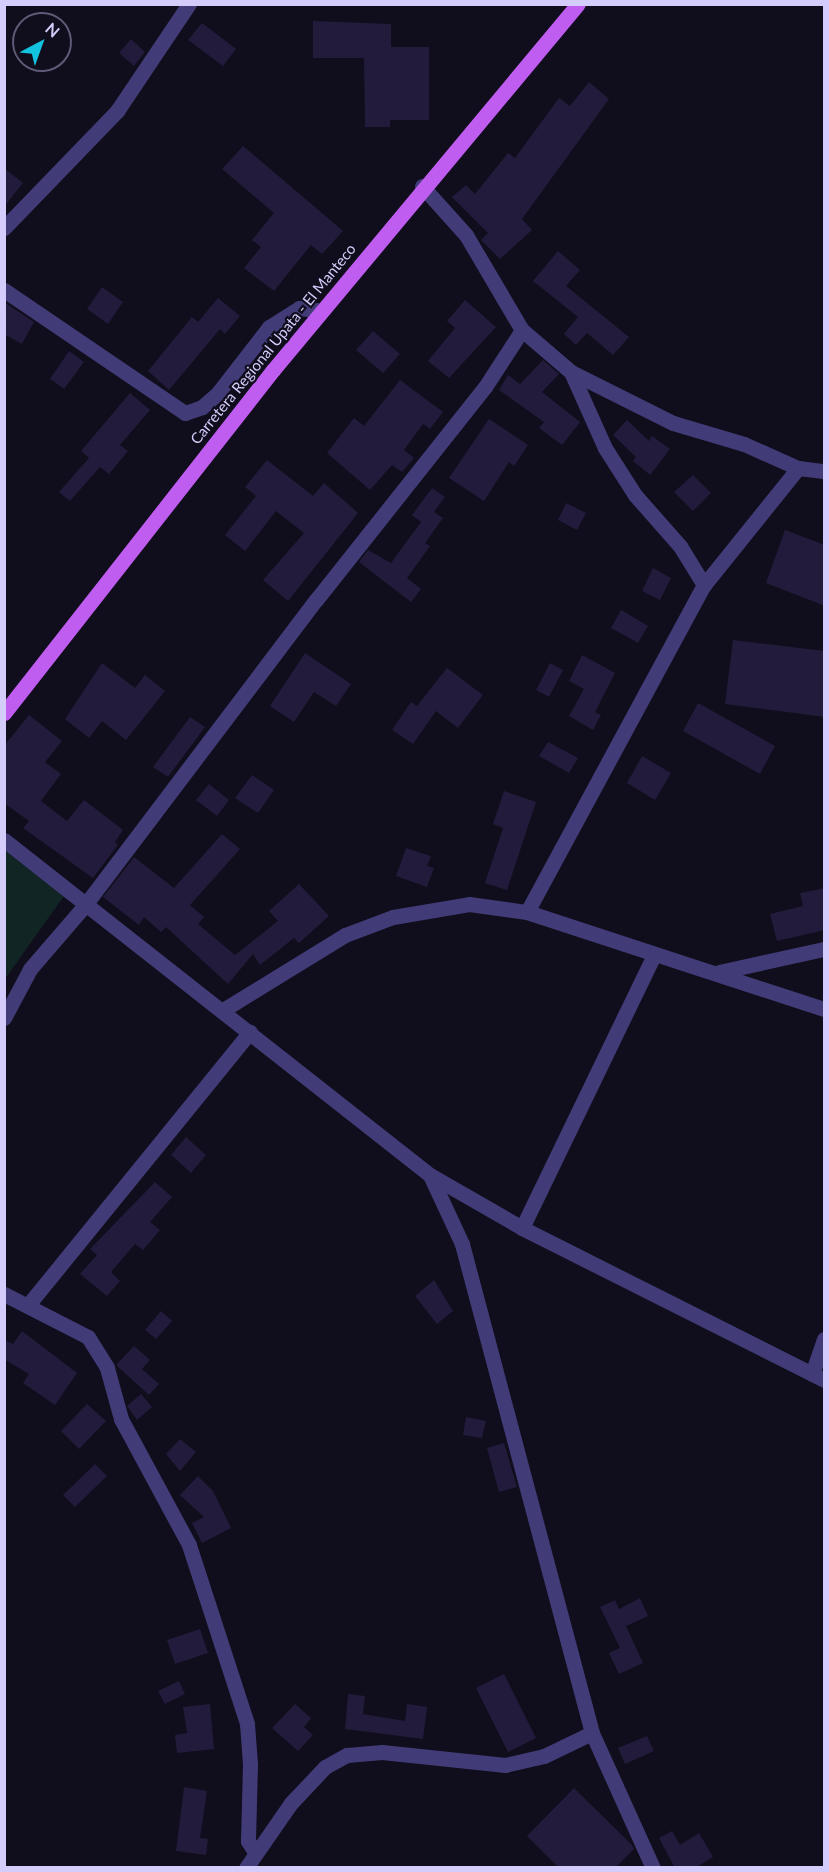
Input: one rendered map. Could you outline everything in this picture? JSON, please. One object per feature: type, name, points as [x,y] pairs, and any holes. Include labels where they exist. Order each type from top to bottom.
[{"type":"main road","name":"Carretera Regional Upata - El Manteco","points":[[4,713],[422,186],[578,4]]},
{"type":"street","points":[[4,228],[117,111],[189,4]]},
{"type":"street","points":[[422,186],[466,235],[522,330],[571,372],[673,423],[744,444],[798,468],[825,471]]},
{"type":"street","points":[[4,290],[185,413],[202,407],[217,394],[269,327],[299,308],[321,311]]},
{"type":"street","points":[[4,1018],[30,969],[85,905],[316,600],[485,387],[522,330]]},
{"type":"street","points":[[571,372],[605,448],[635,495],[680,546],[704,585]]},
{"type":"street","points":[[527,912],[704,585],[798,468]]},
{"type":"street","points":[[4,840],[430,1175],[522,1228],[818,1377],[825,1339]]},
{"type":"street","points":[[223,1010],[345,936],[393,917],[470,904],[527,912],[654,955],[719,972],[825,1009]]},
{"type":"street","points":[[719,972],[825,949]]},
{"type":"street","points":[[522,1228],[654,955]]},
{"type":"street","points":[[28,1305],[250,1032]]},
{"type":"street","points":[[430,1175],[462,1244],[592,1733],[653,1868]]},
{"type":"street","points":[[4,1294],[88,1337],[107,1368],[121,1419],[189,1545],[247,1724],[248,1840],[255,1852]]},
{"type":"street","points":[[246,1868],[255,1852],[316,1775],[347,1755],[382,1752],[505,1765],[544,1756],[592,1733]]},
{"type":"green space","points":[[5,851],[64,896],[5,979]]},
{"type":"building","points":[[313,21],[391,24],[391,47],[429,47],[429,120],[390,120],[390,127],[365,127],[364,58],[313,58]]},
{"type":"building","points":[[202,23],[236,49],[223,66],[188,40]]},
{"type":"building","points":[[131,39],[145,52],[134,66],[119,53]]},
{"type":"building","points":[[589,82],[609,99],[522,219],[532,230],[500,259],[481,240],[488,233],[452,197],[466,185],[475,194],[508,153],[515,158],[559,98],[570,106]]},
{"type":"building","points":[[243,146],[343,231],[322,254],[311,245],[274,291],[244,268],[261,247],[252,240],[274,213],[222,169]]},
{"type":"building","points":[[4,168],[23,183],[4,207]]},
{"type":"building","points":[[558,251],[580,270],[566,286],[629,337],[613,355],[587,333],[576,345],[564,334],[578,317],[533,281]]},
{"type":"building","points":[[102,287],[123,302],[108,324],[87,309]]},
{"type":"building","points":[[218,298],[240,316],[225,334],[220,329],[169,390],[148,371],[192,317],[198,322]]},
{"type":"building","points":[[465,300],[496,327],[449,378],[428,361],[455,328],[447,321]]},
{"type":"building","points":[[4,302],[34,322],[22,344],[4,334]]},
{"type":"building","points":[[373,331],[400,354],[383,373],[356,350]]},
{"type":"building","points":[[69,351],[84,362],[64,389],[50,379]]},
{"type":"building","points":[[543,360],[559,374],[542,392],[580,422],[562,445],[539,428],[544,422],[499,390],[508,375],[520,384]]},
{"type":"building","points":[[400,380],[443,412],[430,429],[423,424],[404,450],[414,458],[402,472],[392,465],[370,490],[327,453],[354,418],[364,426]]},
{"type":"building","points":[[130,393],[150,410],[120,445],[128,451],[109,474],[100,467],[70,501],[59,492],[89,458],[81,451]]},
{"type":"building","points":[[489,419],[528,445],[514,466],[509,462],[484,501],[449,478]]},
{"type":"building","points":[[627,420],[649,441],[652,436],[670,449],[650,475],[633,461],[636,457],[613,435]]},
{"type":"building","points":[[267,460],[313,496],[324,483],[358,513],[288,601],[263,580],[304,533],[276,511],[245,551],[225,535],[256,496],[245,487]]},
{"type":"building","points":[[693,475],[711,493],[693,511],[674,492]]},
{"type":"building","points":[[432,488],[445,497],[434,512],[443,518],[425,543],[430,546],[407,578],[421,589],[411,602],[359,562],[368,550],[391,563],[421,522],[412,515]]},
{"type":"building","points":[[566,503],[586,513],[577,530],[558,520]]},
{"type":"building","points":[[785,530],[825,545],[825,606],[766,583]]},
{"type":"building","points":[[653,568],[671,578],[660,600],[642,591]]},
{"type":"building","points":[[621,610],[648,626],[638,643],[611,628]]},
{"type":"building","points":[[733,640],[825,651],[825,717],[725,704]]},
{"type":"building","points":[[305,653],[351,684],[336,706],[314,692],[294,722],[270,706]]},
{"type":"building","points":[[582,655],[615,673],[595,712],[601,715],[593,730],[569,716],[584,689],[569,681]]},
{"type":"building","points":[[102,663],[135,688],[145,675],[165,691],[126,740],[102,721],[89,738],[65,719]]},
{"type":"building","points":[[550,663],[563,670],[549,697],[536,690]]},
{"type":"building","points":[[447,668],[483,695],[458,728],[436,711],[413,744],[392,730],[411,702],[417,706]]},
{"type":"building","points":[[698,703],[775,746],[760,774],[683,731]]},
{"type":"building","points":[[29,715],[62,741],[45,762],[61,774],[41,801],[67,821],[84,800],[123,830],[115,842],[118,845],[93,878],[23,828],[29,821],[4,803],[4,746]]},
{"type":"building","points":[[190,717],[205,727],[168,777],[153,767]]},
{"type":"building","points":[[548,742],[578,758],[569,773],[539,756]]},
{"type":"building","points":[[642,756],[671,773],[655,800],[627,783]]},
{"type":"building","points":[[252,775],[274,790],[258,813],[235,798]]},
{"type":"building","points":[[209,784],[229,800],[217,816],[196,800]]},
{"type":"building","points":[[504,791],[536,802],[507,890],[485,883],[503,828],[493,824]]},
{"type":"building","points":[[222,834],[240,849],[190,905],[204,917],[198,924],[235,955],[278,921],[269,911],[299,884],[329,916],[299,943],[294,938],[260,965],[253,954],[228,984],[166,927],[161,932],[144,917],[139,925],[103,897],[134,857],[174,888]]},
{"type":"building","points":[[406,848],[431,856],[427,866],[434,868],[427,887],[396,876]]},
{"type":"building","points":[[825,888],[825,930],[777,941],[770,914],[803,906],[800,893]]},
{"type":"building","points":[[186,1137],[206,1155],[191,1173],[171,1155]]},
{"type":"building","points":[[155,1182],[172,1197],[150,1222],[160,1230],[143,1250],[135,1244],[111,1272],[120,1281],[107,1296],[80,1274],[97,1255],[90,1249]]},
{"type":"building","points":[[434,1280],[453,1311],[437,1324],[415,1296]]},
{"type":"building","points":[[161,1311],[172,1321],[156,1339],[145,1330]]},
{"type":"building","points":[[22,1331],[77,1373],[55,1405],[23,1383],[29,1374],[4,1359],[4,1340],[13,1344]]},
{"type":"building","points":[[134,1346],[150,1360],[142,1369],[159,1384],[149,1395],[116,1365]]},
{"type":"building","points":[[141,1394],[152,1407],[137,1420],[127,1406]]},
{"type":"building","points":[[87,1404],[106,1421],[79,1449],[61,1431]]},
{"type":"building","points":[[466,1417],[486,1421],[482,1438],[463,1435]]},
{"type":"building","points":[[180,1439],[196,1452],[180,1471],[166,1454]]},
{"type":"building","points":[[504,1443],[517,1487],[499,1492],[487,1448]]},
{"type":"building","points":[[95,1464],[107,1476],[75,1507],[63,1495]]},
{"type":"building","points":[[198,1476],[213,1491],[231,1528],[202,1543],[192,1523],[204,1517],[180,1495]]},
{"type":"building","points":[[640,1598],[648,1616],[626,1626],[643,1663],[619,1674],[609,1653],[620,1648],[600,1607],[615,1600],[619,1609]]},
{"type":"building","points":[[200,1629],[208,1653],[175,1664],[167,1640]]},
{"type":"building","points":[[504,1674],[536,1738],[508,1752],[476,1688]]},
{"type":"building","points":[[179,1681],[185,1694],[165,1704],[158,1691]]},
{"type":"building","points":[[348,1694],[365,1696],[363,1714],[405,1721],[407,1704],[427,1707],[423,1739],[345,1729]]},
{"type":"building","points":[[210,1704],[214,1749],[177,1753],[175,1735],[187,1733],[183,1707]]},
{"type":"building","points":[[295,1704],[311,1718],[304,1727],[313,1735],[298,1751],[272,1728]]},
{"type":"building","points":[[647,1736],[654,1751],[625,1764],[618,1748]]},
{"type":"building","points":[[184,1787],[207,1791],[200,1838],[208,1839],[206,1855],[176,1851]]},
{"type":"building","points":[[574,1788],[632,1845],[634,1849],[615,1868],[559,1868],[527,1836]]},
{"type":"building","points":[[672,1831],[680,1845],[699,1833],[713,1857],[695,1868],[675,1868],[659,1838]]}]
